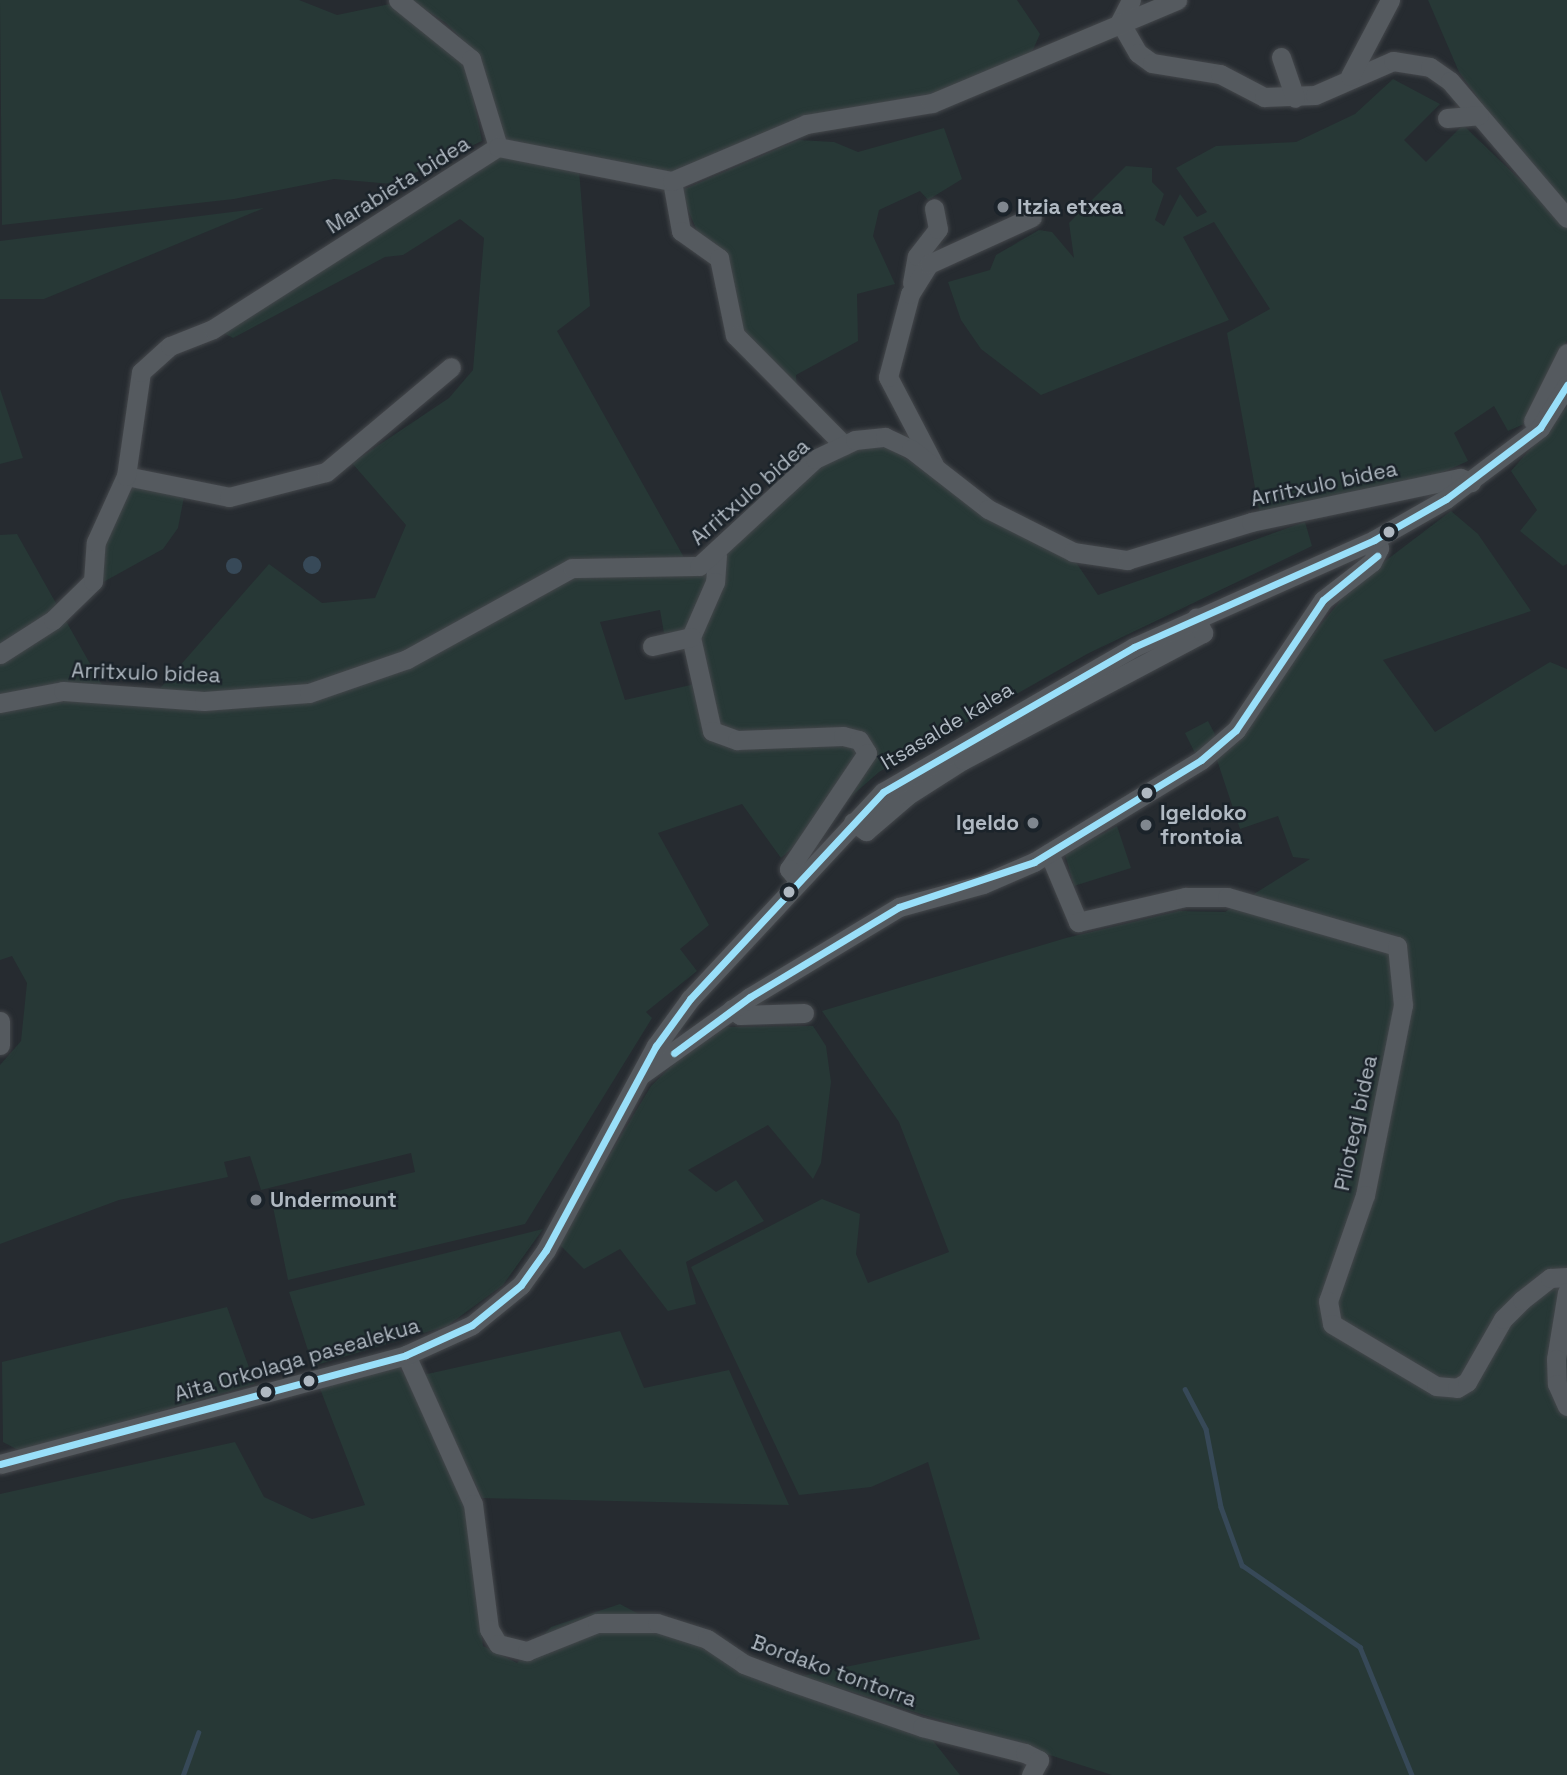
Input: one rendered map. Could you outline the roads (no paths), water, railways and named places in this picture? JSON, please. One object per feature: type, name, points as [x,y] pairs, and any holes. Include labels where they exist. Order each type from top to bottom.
[{"type":"street","points":[[398,0],[471,59],[498,147]]},
{"type":"street","points":[[1120,22],[1131,0]]},
{"type":"street","points":[[844,445],[735,335],[719,258],[681,231],[672,181],[806,124],[932,103],[1177,0]]},
{"type":"street","points":[[1349,77],[1391,0]]},
{"type":"street","points":[[1120,22],[1152,63],[1206,70],[1264,97],[1295,98],[1349,77],[1413,61],[1443,74],[1567,218]]},
{"type":"street","points":[[1281,57],[1295,98]]},
{"type":"street","points":[[1447,118],[1479,116]]},
{"type":"street","name":"Marabieta bidea","points":[[0,654],[87,591],[96,541],[126,476],[141,372],[170,346],[213,329],[498,147],[672,181]]},
{"type":"street","points":[[934,208],[938,229],[917,256],[888,377],[935,467]]},
{"type":"street","points":[[910,294],[929,264],[1032,217]]},
{"type":"street","points":[[1520,443],[1567,353]]},
{"type":"street","points":[[126,476],[229,497],[326,472],[451,368]]},
{"type":"street","name":"Itsasalde kalea","points":[[639,1075],[690,999],[853,822],[914,769],[1196,617],[1374,540],[1471,482],[1540,428],[1567,385]]},
{"type":"street","name":"Arritxulo bidea","points":[[0,703],[63,691],[204,701],[309,693],[407,659],[572,568],[699,566],[717,555],[815,459],[844,445],[885,437],[935,467],[988,509],[1073,552],[1127,560],[1251,522],[1460,478],[1471,482]]},
{"type":"street","name":"Aita Orkolaga pasealekua","points":[[2,1460],[406,1355],[472,1325],[522,1285],[639,1075],[732,1009],[900,906],[983,884],[1049,853],[1201,760],[1236,730],[1323,600],[1378,555],[1374,540]]},
{"type":"street","points":[[717,555],[715,582],[691,637],[712,731],[737,740],[843,736],[859,740],[867,753],[789,869],[798,880]]},
{"type":"street","points":[[652,646],[691,637]]},
{"type":"street","name":"Pilotegi bidea","points":[[1049,853],[1078,922],[1185,897],[1227,897],[1397,946],[1403,1005],[1365,1195],[1328,1301],[1332,1324],[1436,1386],[1457,1388],[1468,1381],[1503,1319],[1550,1278],[1567,1278]]},
{"type":"street","points":[[690,999],[709,1027]]},
{"type":"street","points":[[732,1009],[740,1015],[804,1013]]},
{"type":"street","points":[[0,1021],[0,1045]]},
{"type":"street","points":[[1567,1292],[1556,1359],[1557,1384],[1567,1406]]},
{"type":"street","name":"Bordako tontorra","points":[[406,1355],[473,1504],[489,1629],[510,1651],[527,1651],[597,1623],[657,1623],[707,1639],[744,1664],[789,1681],[922,1727],[1025,1753],[1039,1760],[1031,1775]]},
{"type":"water","points":[[312,556],[318,559],[321,565],[318,571],[312,574],[306,571],[303,565],[306,559]]},
{"type":"water","points":[[234,558],[240,560],[240,572],[234,574],[228,572],[226,566],[228,560]]},
{"type":"waterway","points":[[1185,1389],[1206,1429],[1221,1507],[1242,1565],[1360,1647],[1412,1775]]},
{"type":"waterway","points":[[183,1775],[198,1733]]},
{"type":"place","name":"Itzia etxea","points":[[1003,207]]},
{"type":"place","name":"Igeldo","points":[[1033,823]]},
{"type":"place","name":"Igeldoko frontoia","points":[[1146,825]]},
{"type":"place","name":"Undermount","points":[[256,1200]]}]
